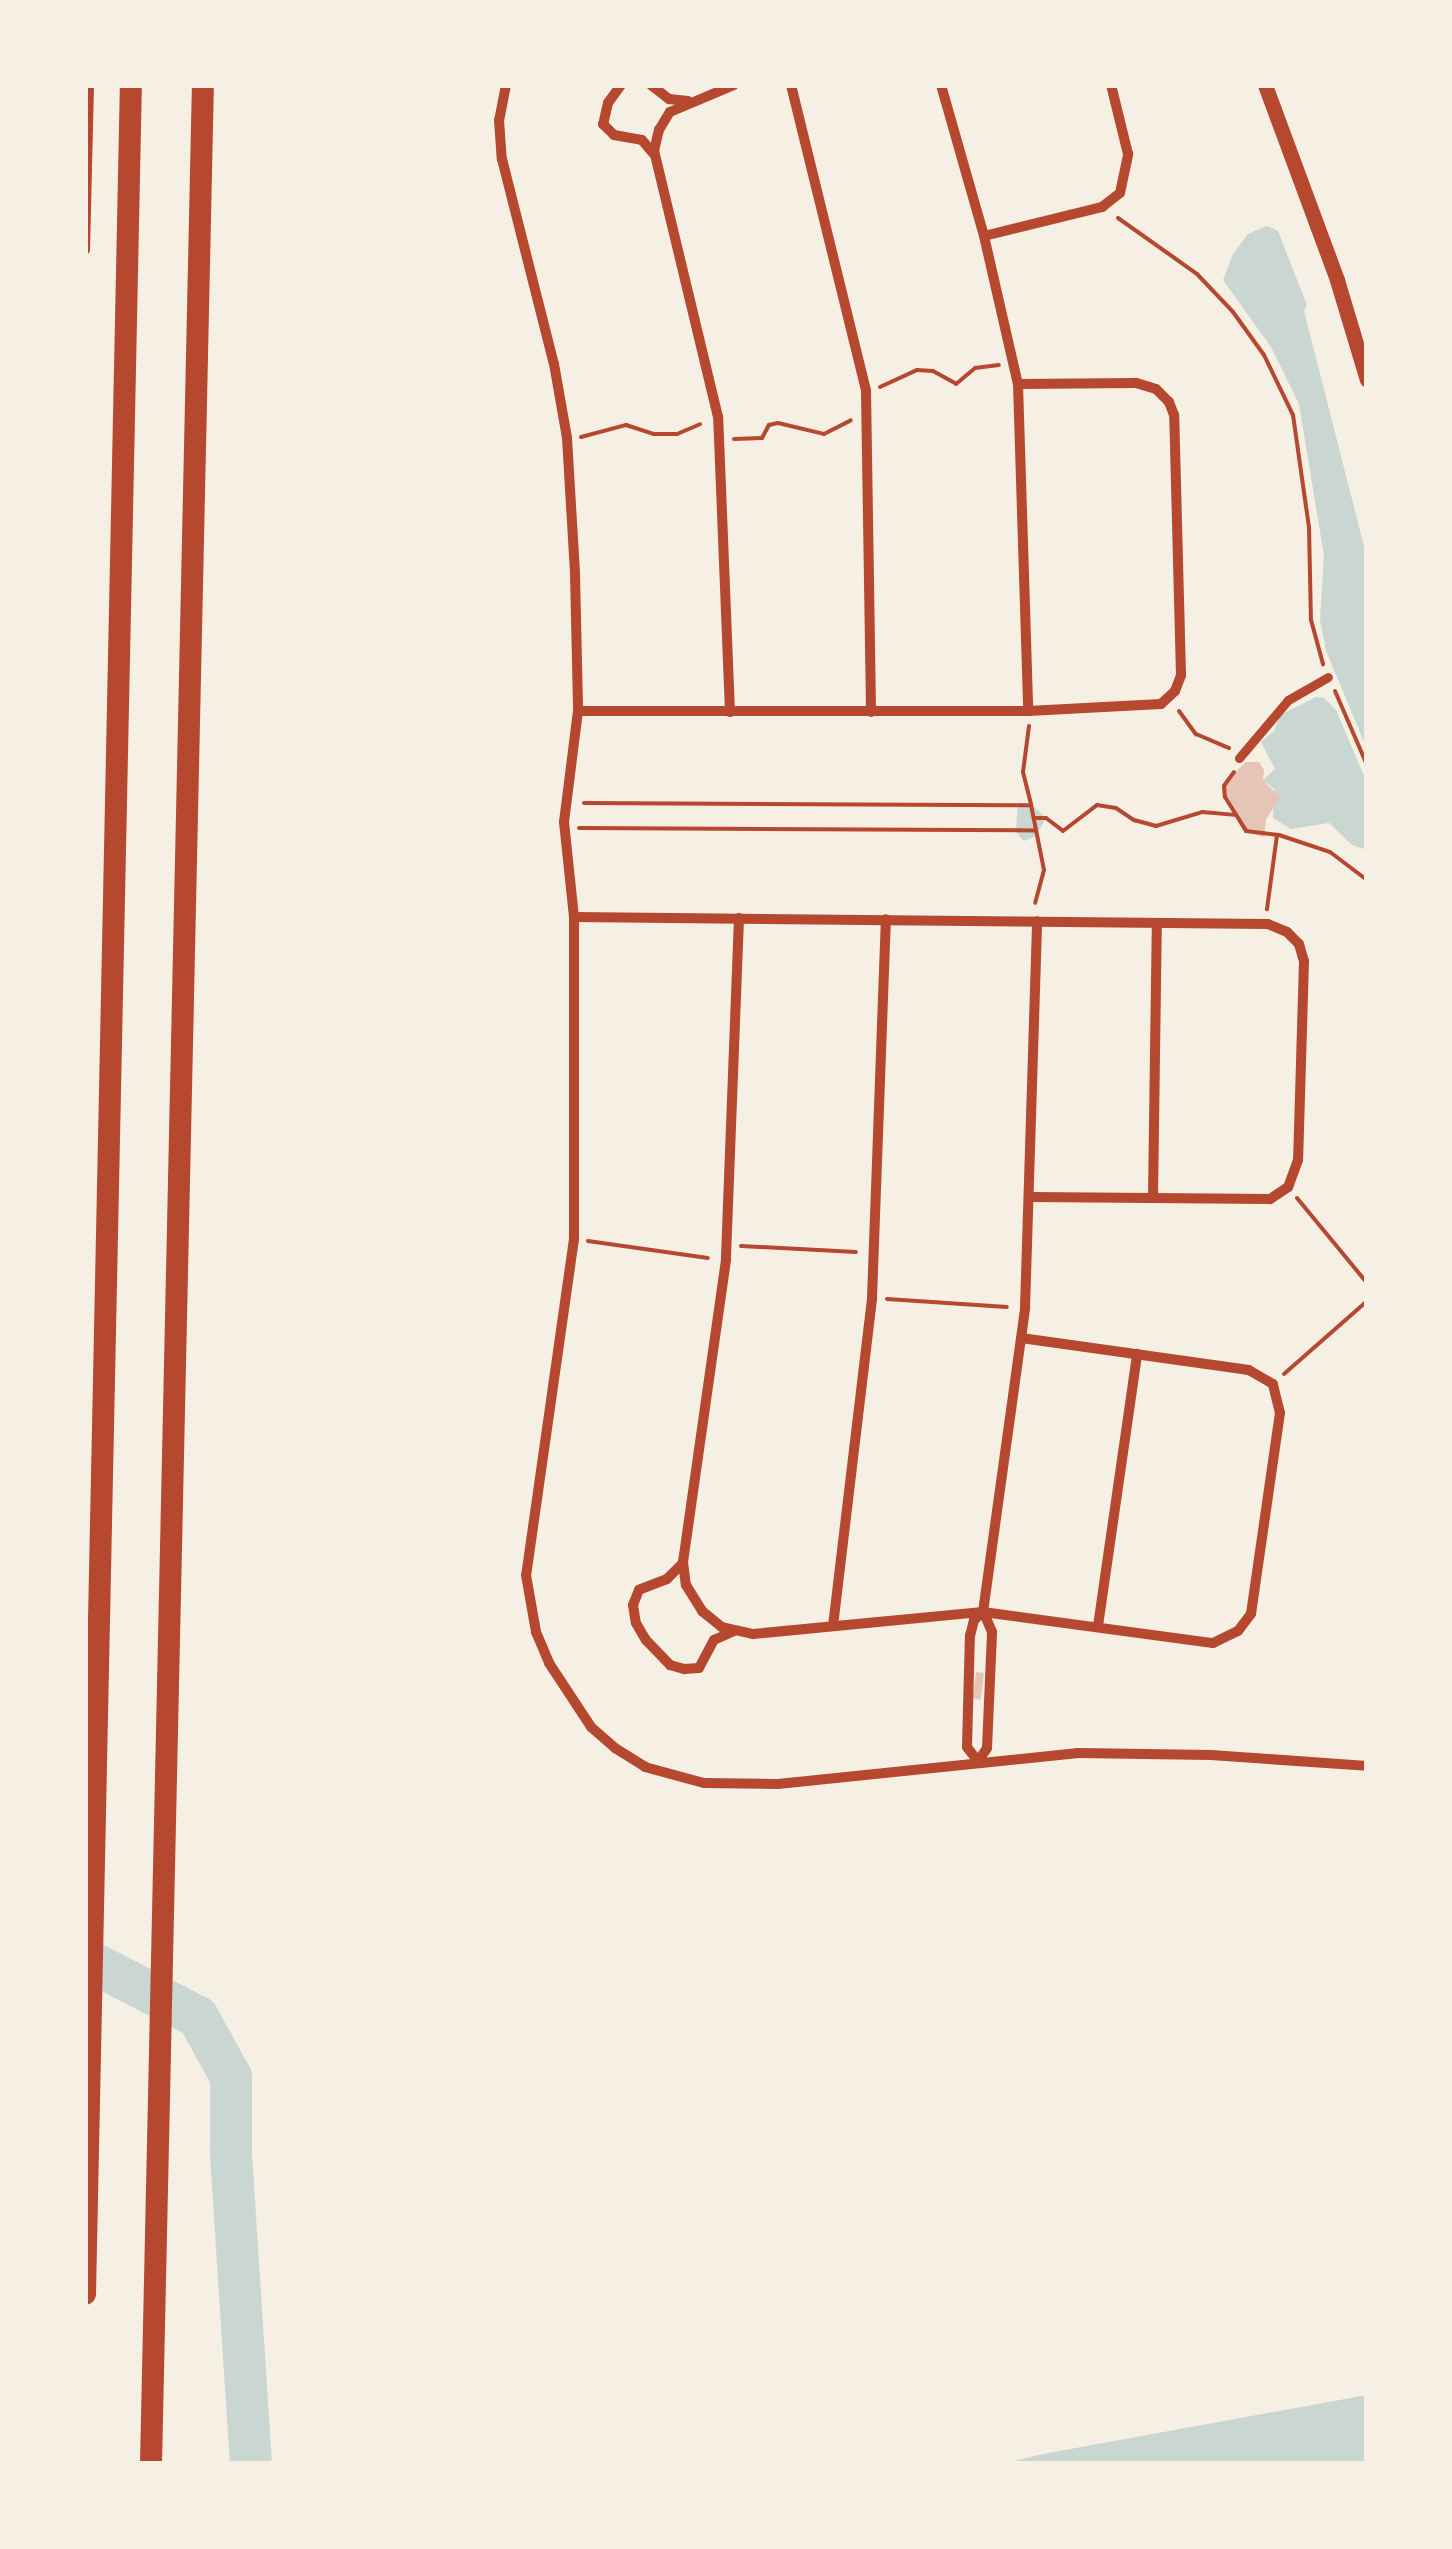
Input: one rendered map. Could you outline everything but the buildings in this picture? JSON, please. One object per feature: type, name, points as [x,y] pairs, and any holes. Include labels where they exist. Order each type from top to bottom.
[{"type":"highway","points":[[85,2294],[132,85]]},
{"type":"highway","points":[[151,2464],[166,1925],[202,85]]},
{"type":"street","points":[[85,250],[89,85]]},
{"type":"street","points":[[506,85],[500,120],[502,160],[554,364],[566,438],[578,712],[564,828],[574,916],[574,1239],[526,1575],[532,1616],[549,1663],[591,1728],[645,1766],[704,1783],[778,1784],[978,1761],[1156,1752],[1367,1766]]},
{"type":"street","points":[[621,85],[608,103],[604,124],[614,135],[642,140],[655,159],[718,417],[730,712]]},
{"type":"street","points":[[651,85],[669,99],[689,101]]},
{"type":"street","points":[[655,159],[662,124],[689,101],[734,85]]},
{"type":"street","points":[[791,85],[866,391],[871,712]]},
{"type":"street","points":[[941,85],[984,236],[1018,384],[1028,711]]},
{"type":"street","points":[[984,236],[1102,207],[1120,193],[1128,154],[1111,85]]},
{"type":"street","points":[[1265,85],[1337,280],[1367,380]]},
{"type":"street","points":[[578,712],[1028,711],[1161,704],[1175,691],[1181,674],[1174,416],[1169,402],[1156,389],[1136,383],[1018,384]]},
{"type":"street","points":[[1239,758],[1288,700],[1328,677]]},
{"type":"street","points":[[574,916],[1268,924],[1287,932],[1299,944],[1304,961],[1298,1160],[1288,1187],[1270,1199],[1032,1197]]},
{"type":"street","points":[[739,918],[726,1260],[683,1562],[693,1599],[710,1618],[735,1631],[775,1634],[983,1612],[1213,1643],[1227,1640],[1251,1614],[1280,1413],[1273,1384],[1249,1370],[1020,1338]]},
{"type":"street","points":[[833,1626],[872,1298],[886,919]]},
{"type":"street","points":[[978,1761],[987,1748],[992,1632],[983,1612],[1025,1308],[1032,1197],[1037,922]]},
{"type":"street","points":[[1153,1197],[1157,922]]},
{"type":"street","points":[[1098,1626],[1136,1354]]},
{"type":"street","points":[[683,1562],[667,1579],[639,1590],[633,1605],[636,1624],[658,1654],[684,1669],[699,1668],[714,1640],[735,1631]]},
{"type":"street","points":[[978,1761],[968,1747],[970,1636],[974,1620],[983,1612]]},
{"type":"path","points":[[1102,207],[1197,274],[1233,312],[1264,356],[1286,400],[1302,464],[1311,620],[1328,677],[1367,764]]},
{"type":"path","points":[[866,391],[917,370],[933,371],[956,384],[975,368],[1012,364]]},
{"type":"path","points":[[719,440],[762,438],[769,425],[778,423],[802,432],[824,434],[866,413]]},
{"type":"path","points":[[566,438],[626,425],[677,434],[718,417]]},
{"type":"path","points":[[1161,704],[1183,714],[1196,734],[1226,746],[1239,758],[1238,769],[1224,786],[1224,797],[1246,831],[1296,837],[1330,852],[1367,880]]},
{"type":"path","points":[[1028,711],[1024,786],[1032,804],[1044,870],[1035,900],[1037,922]]},
{"type":"path","points":[[565,804],[1032,804]]},
{"type":"path","points":[[1034,818],[1046,818],[1063,831],[1097,806],[1116,808],[1134,820],[1156,826],[1193,814],[1235,815]]},
{"type":"path","points":[[564,828],[1034,830]]},
{"type":"path","points":[[1268,924],[1268,881],[1277,835]]},
{"type":"path","points":[[1288,1187],[1367,1283]]},
{"type":"path","points":[[574,1239],[726,1260]]},
{"type":"path","points":[[726,1245],[874,1253]]},
{"type":"path","points":[[872,1298],[1025,1308]]},
{"type":"path","points":[[1273,1384],[1367,1302]]},
{"type":"path","points":[[1367,1640],[1367,1671]]},
{"type":"shaded area","points":[[1267,226],[1278,231],[1307,305],[1304,311],[1367,558],[1367,749],[1326,651],[1320,620],[1324,556],[1299,404],[1271,347],[1223,280],[1233,254],[1248,234]]},
{"type":"shaded area","points":[[1316,697],[1324,698],[1336,710],[1367,783],[1367,850],[1352,845],[1329,823],[1291,829],[1273,818],[1274,789],[1263,780],[1275,769],[1261,742],[1274,731],[1280,715]]},
{"type":"shaded area","points":[[1026,799],[1046,818],[1036,836],[1024,841],[1016,832],[1018,803],[1030,804]]},
{"type":"shaded area","points":[[1367,2395],[1367,2464],[1001,2464],[1043,2454]]},
{"type":"waterway","points":[[85,1959],[198,2017],[231,2077],[231,2155],[251,2464]]}]
